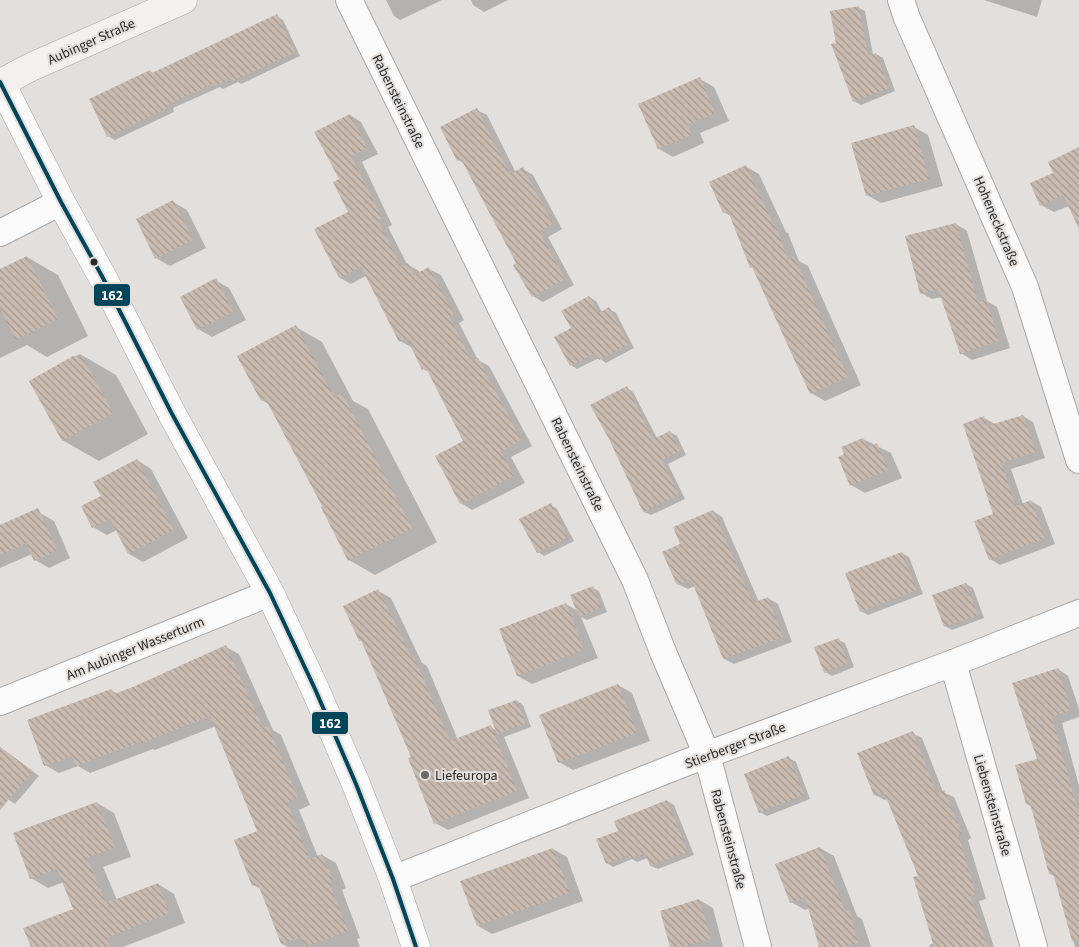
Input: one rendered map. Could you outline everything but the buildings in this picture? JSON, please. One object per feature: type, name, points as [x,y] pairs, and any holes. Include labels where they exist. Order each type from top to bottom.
[{"type":"main road","name":"Aubinger Straße","points":[[0,82],[183,0]]},
{"type":"street","name":"Rabensteinstraße","points":[[349,0],[635,580],[663,652],[707,755],[758,947]]},
{"type":"street","name":"Hoheneckstraße","points":[[901,0],[907,18],[1025,286],[1078,452]]},
{"type":"street","points":[[0,82],[60,202],[103,278],[171,412],[270,593],[315,689],[356,784],[393,879],[416,947]]},
{"type":"street","points":[[0,233],[60,202]]},
{"type":"street","name":"Am Aubinger Wasserturm","points":[[0,702],[270,593]]},
{"type":"street","name":"Stierberger Straße","points":[[393,879],[707,755],[953,663],[1079,613]]},
{"type":"street","name":"Liebensteinstraße","points":[[953,663],[1034,947]]},
{"type":"transit line","name":"162","points":[[0,82],[171,412],[270,593],[315,689],[356,784],[393,879],[416,947]]},
{"type":"place","name":"Liefeuropa","points":[[425,775]]}]
